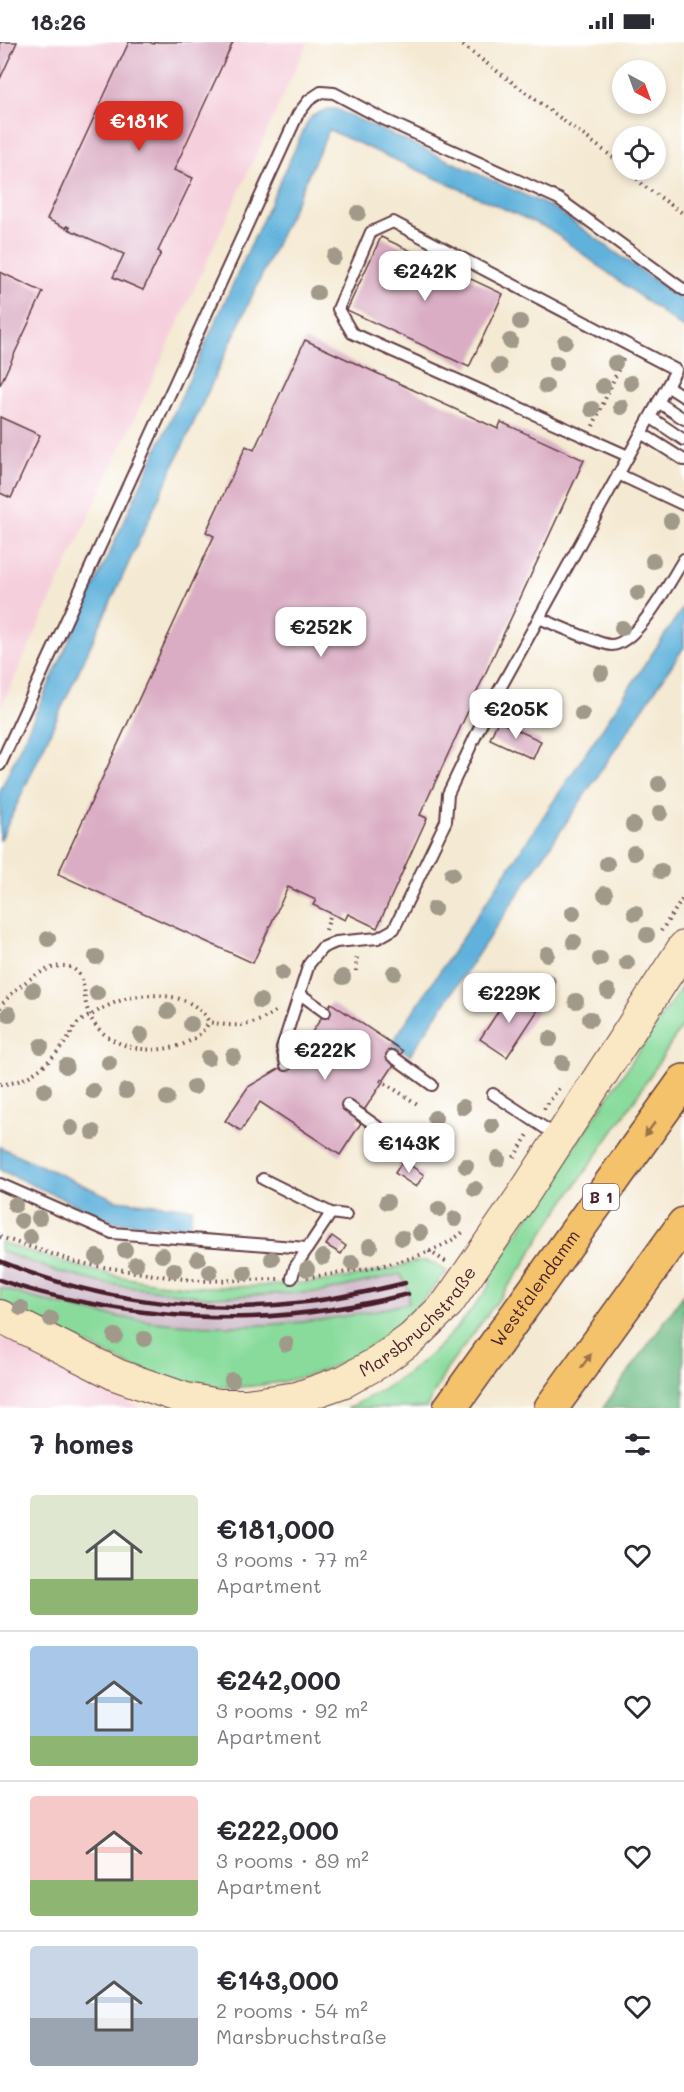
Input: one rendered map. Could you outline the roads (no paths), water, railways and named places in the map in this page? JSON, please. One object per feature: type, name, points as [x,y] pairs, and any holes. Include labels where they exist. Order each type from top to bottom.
[{"type":"highway","name":"Westfalendamm","points":[[450,1408],[684,1081]]},
{"type":"highway","points":[[551,1408],[684,1224]]},
{"type":"street","name":"Marsbruchstraße","points":[[0,1316],[117,1375],[186,1400],[219,1405],[246,1405],[308,1395],[345,1381],[378,1362],[412,1338],[448,1303],[523,1195],[684,947]]},
{"type":"lane","points":[[0,765],[298,114],[309,100],[321,92],[334,93],[381,118],[559,199],[684,290]]},
{"type":"lane","points":[[286,1065],[282,1048],[309,964],[322,948],[336,942],[378,938],[394,929],[446,821],[448,795],[488,712],[667,386],[680,372],[393,222],[370,232],[338,309],[352,333],[628,456]]},
{"type":"lane","points":[[667,386],[684,398]]},
{"type":"lane","points":[[658,402],[684,419]]},
{"type":"lane","points":[[650,417],[684,440]]},
{"type":"lane","points":[[641,433],[684,460]]},
{"type":"lane","points":[[618,474],[684,505]]},
{"type":"lane","points":[[539,618],[610,646],[623,643],[637,631],[684,559]]},
{"type":"lane","points":[[300,994],[325,1012]]},
{"type":"lane","points":[[392,1056],[432,1085]]},
{"type":"lane","points":[[493,1094],[559,1138]]},
{"type":"lane","points":[[347,1105],[396,1140]]},
{"type":"lane","points":[[263,1179],[331,1213],[346,1215]]},
{"type":"lane","points":[[0,1184],[112,1233],[307,1248]]},
{"type":"lane","points":[[292,1278],[295,1267],[331,1213]]},
{"type":"water","points":[[327,109],[336,109],[555,209],[684,302],[684,329],[549,229],[329,130],[0,841],[0,791],[307,123],[312,116]]},
{"type":"water","points":[[684,606],[684,647],[410,1055],[392,1043]]},
{"type":"water","points":[[0,1147],[116,1200],[192,1208],[190,1227],[114,1222],[0,1170]]},
{"type":"railway","points":[[0,1261],[36,1275],[111,1295],[190,1305],[268,1306],[356,1294],[405,1283]]},
{"type":"railway","points":[[0,1280],[46,1294],[93,1304],[134,1311],[212,1317],[289,1315],[328,1310],[408,1294]]}]
